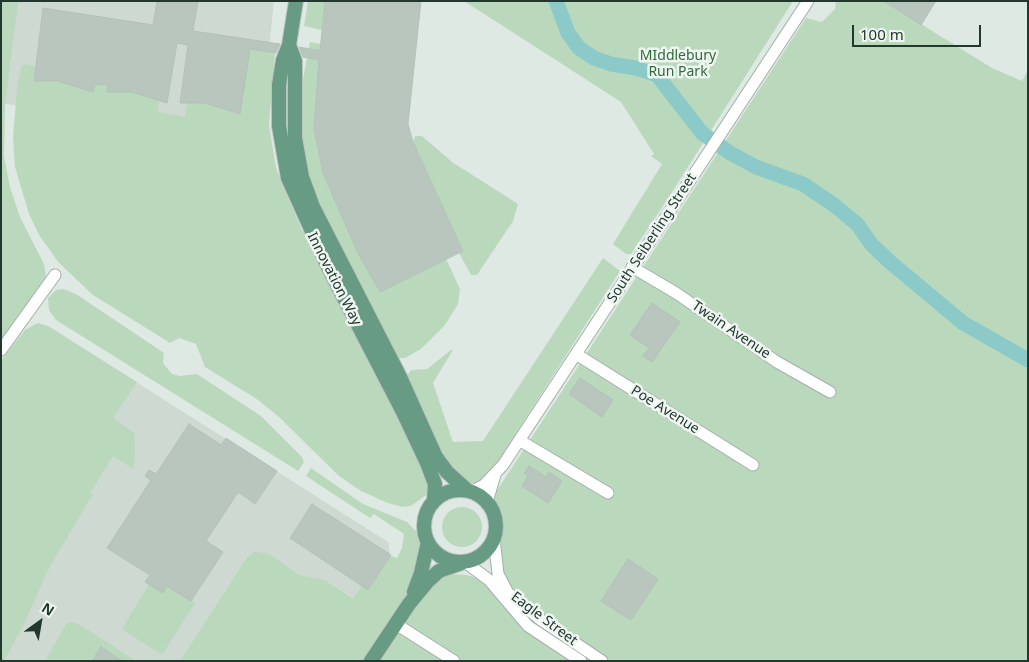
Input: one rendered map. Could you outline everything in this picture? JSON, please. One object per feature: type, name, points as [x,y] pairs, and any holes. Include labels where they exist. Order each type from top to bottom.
[{"type":"main road","name":"Innovation Way","points":[[296,1],[289,45],[283,60],[278,107],[281,144],[288,178],[328,267],[403,412],[427,463],[435,484],[434,501]]},
{"type":"main road","name":"Innovation Way","points":[[289,45],[295,61],[295,138],[302,177],[313,207],[401,378],[436,457],[447,472],[470,491]]},
{"type":"main road","points":[[371,661],[409,604],[436,574],[482,555],[494,538],[496,519],[487,502],[470,491],[450,492],[434,501],[425,517],[424,530],[428,542],[442,558],[464,562]]},
{"type":"main road","points":[[409,604],[421,573],[428,542]]},
{"type":"street","name":"South Seiberling Street","points":[[487,502],[495,475],[808,1]]},
{"type":"street","name":"Twain Avenue","points":[[632,267],[676,293],[785,367],[830,392]]},
{"type":"street","points":[[1,350],[55,275]]},
{"type":"street","name":"Poe Avenue","points":[[576,354],[753,465]]},
{"type":"street","points":[[518,440],[608,493]]},
{"type":"street","name":"South Seiberling Street","points":[[470,491],[495,475]]},
{"type":"street","name":"Eagle Street","points":[[494,538],[498,574],[508,593],[540,620],[602,661]]},
{"type":"street","name":"Eagle Street","points":[[464,562],[489,580],[528,626],[581,661]]},
{"type":"street","points":[[396,624],[454,661]]},
{"type":"shaded area","points":[[1,1],[274,1],[262,115],[268,147],[1,103]]},
{"type":"shaded area","points":[[38,323],[48,326],[388,542],[390,556],[368,590],[354,598],[325,580],[299,576],[271,555],[245,560],[180,661],[1,661],[1,361],[25,330]]},
{"type":"green space","points":[[1,1],[17,1],[18,3],[5,104],[4,156],[10,187],[20,217],[44,264],[46,277],[1,340]]},
{"type":"green space","points":[[308,1],[325,1],[322,30],[304,26]]},
{"type":"green space","name":"MIddlebury Run Park","points":[[464,1],[793,1],[667,200],[631,254],[626,254],[613,244],[662,164],[651,156],[654,154],[621,102]]},
{"type":"green space","points":[[836,1],[884,1],[992,68],[1022,81],[1028,70],[1028,661],[610,661],[545,618],[509,588],[500,574],[499,539],[502,528],[494,499],[496,492],[806,18],[822,22],[835,9]]},
{"type":"green space","points":[[310,42],[321,44],[314,129],[323,173],[379,291],[446,259],[460,289],[458,304],[445,325],[421,349],[405,358],[397,358],[333,234],[316,198],[305,163],[299,127],[298,78],[303,79]]},
{"type":"green space","points":[[250,49],[275,52],[269,125],[276,168],[301,228],[426,467],[429,493],[411,506],[402,507],[388,503],[361,491],[339,476],[279,417],[258,400],[205,367],[196,344],[179,338],[170,343],[93,295],[59,263],[39,235],[29,214],[15,167],[13,138],[17,88],[21,67],[24,64],[35,66],[34,81],[58,81],[93,92],[95,84],[108,85],[107,92],[132,92],[159,101],[158,112],[185,117],[187,103],[205,103],[239,114]]},
{"type":"green space","points":[[415,136],[422,136],[452,162],[518,204],[513,221],[477,275],[471,275],[459,253],[463,251],[413,142]]},
{"type":"green space","points":[[603,258],[620,271],[490,474],[477,484],[462,481],[440,460],[406,377],[411,370],[427,369],[453,350],[433,383],[453,442],[483,441]]},
{"type":"green space","points":[[64,289],[76,294],[164,353],[163,363],[172,374],[180,376],[197,374],[261,416],[302,457],[304,462],[298,471],[56,320],[49,310],[48,298],[56,290]]},
{"type":"green space","points":[[38,323],[48,326],[137,382],[113,418],[134,433],[135,457],[133,469],[113,456],[90,493],[93,494],[49,568],[24,624],[4,661],[1,661],[1,360],[25,330]]},
{"type":"green space","points":[[311,468],[363,504],[407,522],[419,534],[422,544],[415,585],[366,661],[180,661],[245,560],[255,551],[271,555],[299,575],[325,580],[353,598],[362,586],[369,589],[390,556],[397,558],[402,548],[404,534],[374,514],[370,518],[306,476]]},
{"type":"green space","points":[[462,507],[476,513],[482,527],[476,541],[462,547],[448,541],[442,527],[448,513]]},
{"type":"green space","points":[[447,574],[467,575],[479,579],[575,661],[379,661],[429,589],[436,581]]},
{"type":"green space","points":[[149,584],[163,593],[167,586],[195,603],[162,655],[122,629]]},
{"type":"green space","points":[[72,622],[82,626],[136,661],[45,661],[66,624]]},
{"type":"building","points":[[157,1],[198,1],[193,31],[280,44],[276,53],[250,49],[240,114],[205,103],[180,103],[188,45],[177,43],[167,103],[132,92],[107,92],[108,85],[95,84],[93,92],[58,81],[34,81],[43,8],[153,25]]},
{"type":"building","points":[[325,1],[421,1],[408,124],[413,142],[463,251],[380,292],[358,253],[323,173],[314,129],[319,60],[303,57],[299,47],[320,51]]},
{"type":"building","points":[[884,1],[936,1],[921,25]]},
{"type":"building","points":[[652,303],[680,322],[652,362],[643,356],[649,348],[630,335]]},
{"type":"building","points":[[580,378],[613,400],[602,417],[569,394]]},
{"type":"building","points":[[189,424],[221,445],[226,438],[277,471],[255,504],[238,492],[206,541],[223,552],[191,601],[167,586],[163,593],[145,582],[150,575],[107,548],[151,480],[145,476],[149,470],[156,474]]},
{"type":"building","points":[[529,466],[546,477],[549,472],[562,481],[548,503],[522,486],[528,476],[524,473]]},
{"type":"building","points":[[312,504],[391,555],[368,590],[290,538]]},
{"type":"building","points":[[628,559],[658,579],[631,620],[601,601]]},
{"type":"building","points":[[101,647],[122,661],[92,661]]},
{"type":"waterway","points":[[556,1],[568,33],[579,48],[594,58],[611,64],[636,68],[657,75],[702,133],[730,153],[756,167],[803,184],[834,205],[857,224],[872,245],[890,262],[963,323],[1028,360]]}]
